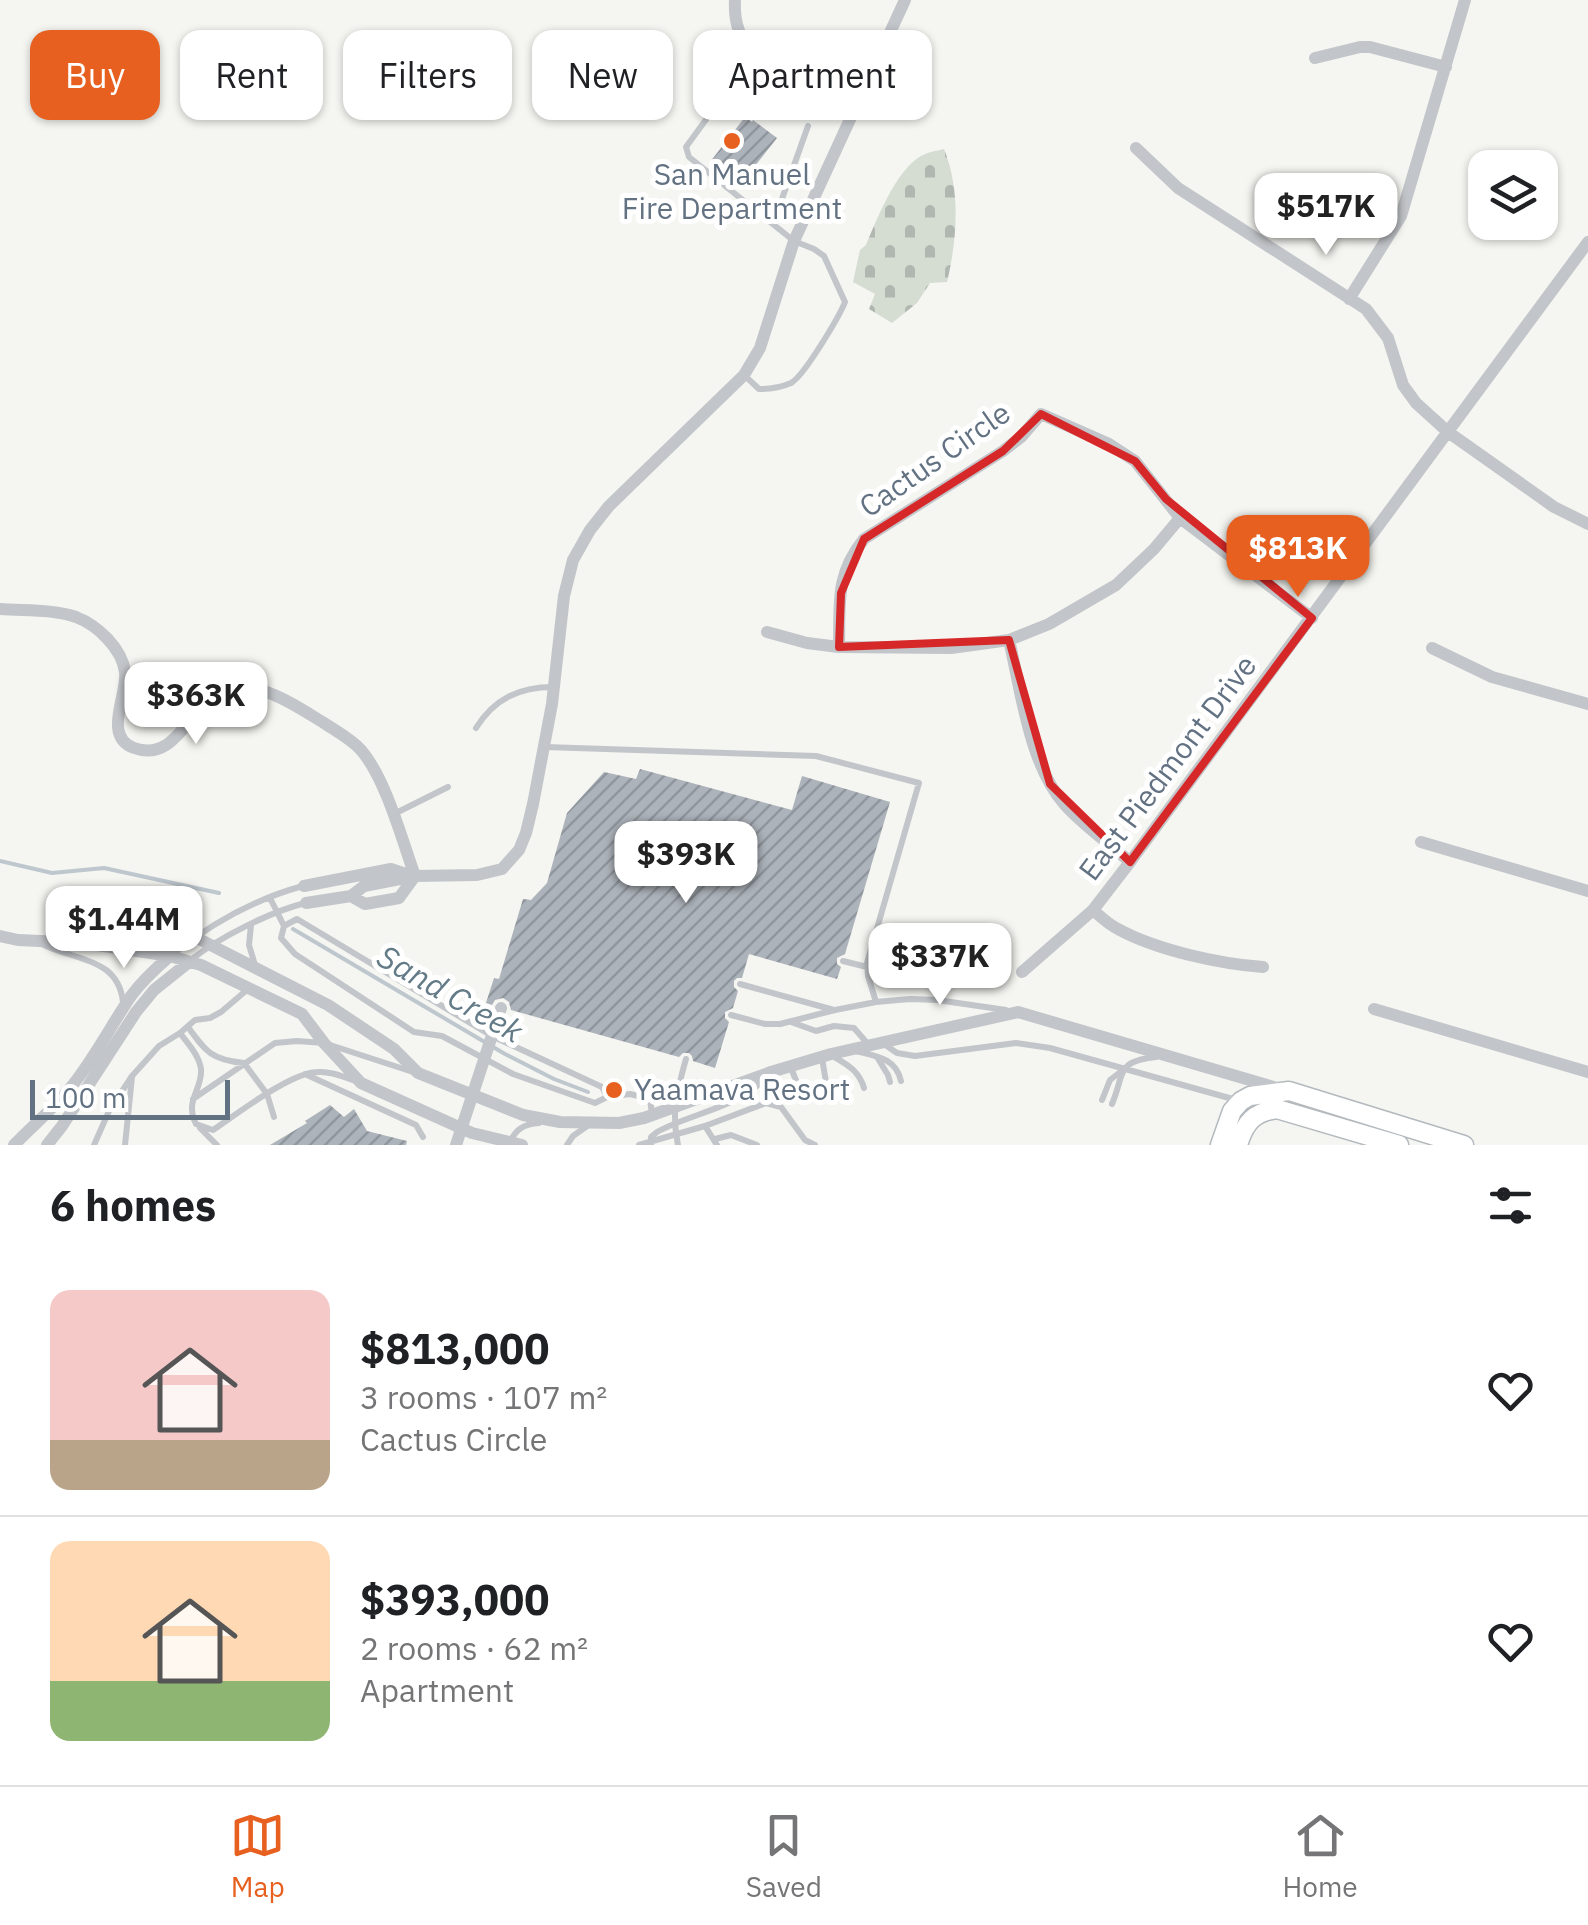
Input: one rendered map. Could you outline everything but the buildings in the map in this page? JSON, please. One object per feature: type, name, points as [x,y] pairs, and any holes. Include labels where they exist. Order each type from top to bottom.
[{"type":"main road","points":[[1220,1145],[1250,1096],[1289,1092],[1464,1145]]},
{"type":"main road","points":[[1241,1110],[1277,1109],[1399,1145]]},
{"type":"main road","points":[[1238,1145],[1241,1110]]},
{"type":"street","points":[[734,0],[739,30]]},
{"type":"street","points":[[890,30],[904,0]]},
{"type":"street","points":[[1350,299],[1401,216],[1465,0]]},
{"type":"street","points":[[1315,58],[1370,47],[1446,66]]},
{"type":"street","points":[[304,886],[391,869],[414,876],[477,876],[502,869],[519,850],[544,747],[564,596],[574,560],[609,506],[744,375],[760,348],[794,241],[849,120]]},
{"type":"street","points":[[1136,148],[1178,188],[1366,309],[1388,338],[1403,385],[1416,403],[1448,432],[1554,507],[1588,524]]},
{"type":"street","name":"East Piedmont Drive","points":[[1022,972],[1093,910],[1588,242]]},
{"type":"street","name":"Cactus Circle","points":[[839,646],[843,573],[864,539],[1002,451],[1041,414],[1109,444],[1135,461],[1180,518],[1312,618]]},
{"type":"street","points":[[768,632],[807,644],[839,646],[951,648],[1009,640],[1049,624],[1116,586],[1180,518]]},
{"type":"street","points":[[0,609],[68,615],[82,619],[106,638],[126,674],[120,736],[135,748],[154,751],[166,746],[208,701],[232,689],[244,688],[264,691],[297,707],[347,738],[361,750],[372,768],[414,876]]},
{"type":"street","points":[[1009,640],[1037,753],[1050,784],[1064,804],[1130,862]]},
{"type":"street","points":[[1432,648],[1492,676],[1588,704]]},
{"type":"street","points":[[1421,842],[1588,892]]},
{"type":"street","points":[[306,903],[352,896],[365,904],[399,898],[414,876]]},
{"type":"street","points":[[1093,910],[1112,927],[1134,938],[1234,965],[1263,967]]},
{"type":"street","points":[[84,943],[94,927],[108,923],[164,928],[195,937],[328,1005],[394,1050],[418,1073],[523,1115],[560,1122],[619,1123],[652,1116],[790,1066],[850,1050],[872,1050],[1018,1012],[1289,1092]]},
{"type":"street","points":[[0,936],[170,956],[224,975],[302,1014],[362,1083],[472,1132],[514,1144]]},
{"type":"street","points":[[26,1145],[98,1050],[133,993],[170,956]]},
{"type":"street","points":[[46,1145],[136,1012],[154,990],[189,962]]},
{"type":"street","points":[[456,1145],[501,1008]]},
{"type":"street","points":[[1374,1009],[1588,1072]]},
{"type":"street","points":[[14,1145],[58,1103]]},
{"type":"lane","points":[[705,120],[686,147],[689,157],[794,241],[824,256],[844,302],[840,316],[794,382],[760,390],[744,375]]},
{"type":"lane","points":[[773,224],[808,126]]},
{"type":"lane","points":[[476,728],[486,712],[518,691],[554,688]]},
{"type":"lane","points":[[544,747],[793,754],[832,758],[919,782],[867,967],[876,1002]]},
{"type":"lane","points":[[393,815],[448,787]]},
{"type":"lane","points":[[170,956],[221,919],[304,886]]},
{"type":"lane","points":[[270,898],[284,926],[281,938],[295,954],[414,1032],[442,1036],[513,1074],[595,1103],[630,1094],[650,1098],[652,1116]]},
{"type":"lane","points":[[189,962],[209,945],[306,903]]},
{"type":"lane","points":[[284,926],[297,920],[492,1036],[602,1087],[607,1097]]},
{"type":"lane","points":[[251,925],[248,945],[258,970]]},
{"type":"lane","points":[[37,942],[105,967],[122,989],[120,1015]]},
{"type":"lane","points":[[69,956],[84,943]]},
{"type":"lane","points":[[843,961],[867,967]]},
{"type":"lane","points":[[740,984],[835,1010]]},
{"type":"lane","points":[[94,1145],[109,1111],[132,1076],[159,1046],[195,1020],[222,1012],[248,989]]},
{"type":"lane","points":[[731,1015],[780,1024],[876,1002],[910,999],[1018,1012]]},
{"type":"lane","points":[[789,1022],[816,1031],[834,1026],[854,1028],[890,1082]]},
{"type":"lane","points":[[188,1027],[211,1056],[244,1063],[267,1094],[274,1116]]},
{"type":"lane","points":[[180,1033],[196,1054],[202,1072],[191,1114],[218,1145]]},
{"type":"lane","points":[[192,1100],[275,1043],[324,1043],[418,1073]]},
{"type":"lane","points":[[884,1044],[897,1053],[915,1056],[1016,1043],[1050,1048],[1241,1110]]},
{"type":"lane","points":[[872,1050],[892,1062],[901,1081]]},
{"type":"lane","points":[[1102,1100],[1110,1080],[1122,1070],[1142,1058],[1168,1055]]},
{"type":"lane","points":[[790,1066],[802,1096],[817,1101],[827,1088],[826,1056],[852,1067],[864,1088]]},
{"type":"lane","points":[[678,1145],[673,1121],[676,1092],[686,1059]]},
{"type":"lane","points":[[1112,1104],[1122,1070]]},
{"type":"lane","points":[[650,1144],[657,1132],[757,1087],[770,1072]]},
{"type":"lane","points":[[196,1124],[213,1130],[304,1074],[330,1073],[362,1083]]},
{"type":"lane","points":[[304,1074],[416,1125],[423,1137]]},
{"type":"lane","points":[[125,1145],[132,1076]]},
{"type":"lane","points":[[639,1145],[766,1103],[781,1107],[805,1140],[815,1145]]},
{"type":"lane","points":[[514,1144],[514,1134],[526,1124],[560,1122]]},
{"type":"lane","points":[[566,1145],[591,1123]]},
{"type":"lane","points":[[705,1126],[716,1142],[731,1135],[757,1145]]},
{"type":"lane","points":[[472,1132],[482,1145]]},
{"type":"highlighted area","points":[[1041,414],[1135,461],[1166,499],[1312,618],[1130,862],[1050,784],[1009,640],[839,647],[841,593],[864,539],[1003,451]]},
{"type":"green space","points":[[944,149],[956,215],[947,282],[930,283],[917,303],[892,323],[869,309],[875,294],[853,282],[860,250],[903,172],[921,156]]},
{"type":"waterway","name":"Sand Creek","points":[[0,861],[52,873],[104,868],[219,893]]},
{"type":"waterway","name":"Sand Creek","points":[[293,929],[505,1054],[588,1092]]},
{"type":"place","name":"San Manuel Fire Department","points":[[732,141]]},
{"type":"place","name":"Yaamava Resort","points":[[614,1090]]}]
